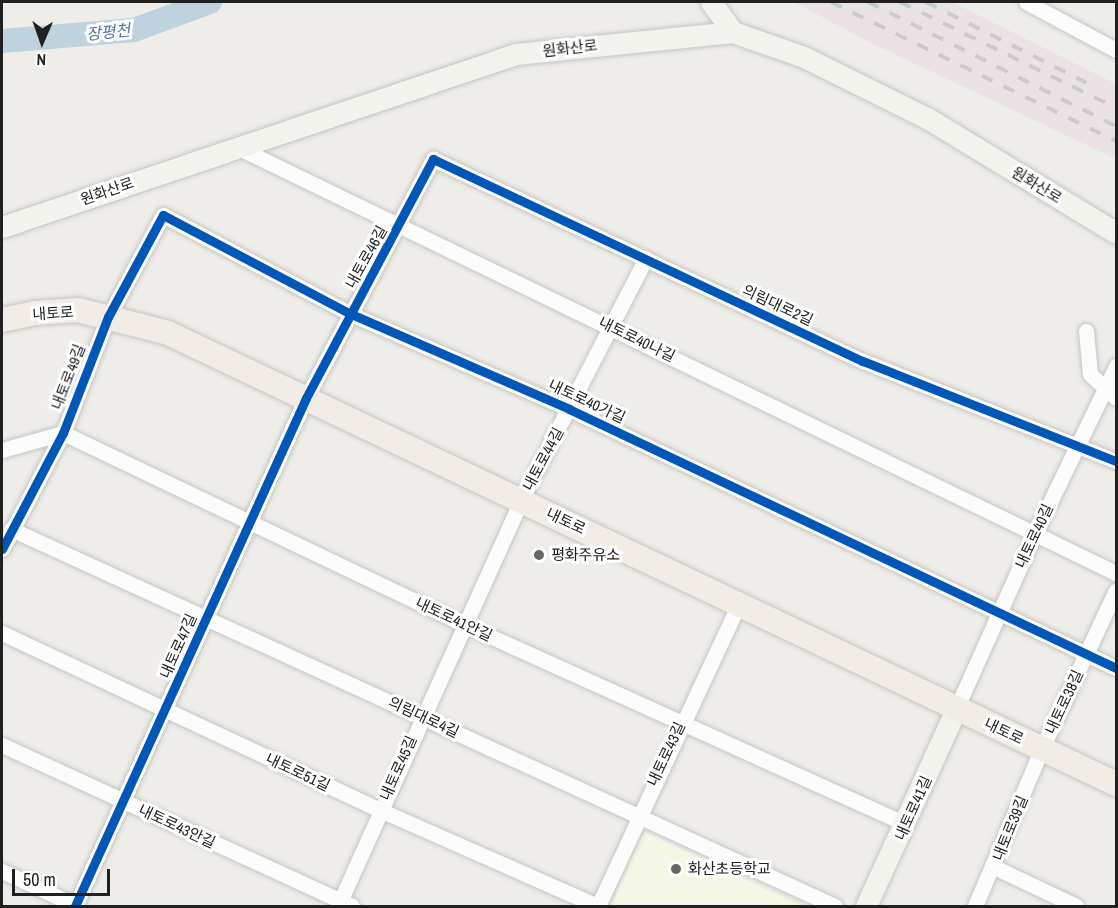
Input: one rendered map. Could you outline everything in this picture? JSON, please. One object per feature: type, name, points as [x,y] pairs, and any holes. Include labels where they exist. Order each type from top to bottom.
[{"type":"main road","points":[[711,2],[733,32]]},
{"type":"main road","name":"원화산로","points":[[2,226],[516,54],[733,32],[804,57],[927,118],[1116,233]]},
{"type":"main road","name":"내토로","points":[[2,320],[34,313],[78,310],[168,333],[1116,784]]},
{"type":"main road","name":"내토로41길","points":[[867,906],[956,709]]},
{"type":"street","points":[[1026,2],[1116,50]]},
{"type":"street","name":"내토로40나길","points":[[237,147],[1116,573]]},
{"type":"street","name":"내토로46길","points":[[306,398],[401,225],[433,159]]},
{"type":"street","name":"의림대로2길","points":[[433,159],[863,360],[1116,461]]},
{"type":"street","name":"내토로40가길","points":[[163,215],[351,314],[569,409],[1116,668]]},
{"type":"street","name":"내토로49길","points":[[2,549],[63,433],[108,316],[163,215]]},
{"type":"street","name":"내토로44길","points":[[521,500],[646,258]]},
{"type":"street","points":[[1086,331],[1089,374],[1110,394]]},
{"type":"street","name":"내토로40길","points":[[956,709],[1077,444],[1110,394],[1116,366]]},
{"type":"street","name":"내토로47길","points":[[76,906],[306,398]]},
{"type":"street","points":[[2,450],[63,433]]},
{"type":"street","name":"내토로41안길","points":[[63,433],[250,520],[463,624],[906,824]]},
{"type":"street","name":"내토로45길","points":[[344,905],[380,810],[521,500]]},
{"type":"street","name":"의림대로4길","points":[[12,529],[835,906]]},
{"type":"street","name":"내토로38길","points":[[1042,748],[1116,590]]},
{"type":"street","name":"내토로43길","points":[[598,906],[680,723],[739,604]]},
{"type":"street","name":"내토로51길","points":[[2,633],[380,810],[598,906]]},
{"type":"street","name":"내토로43안길","points":[[2,745],[344,905]]},
{"type":"street","name":"내토로39길","points":[[975,906],[994,867],[1042,748]]},
{"type":"street","points":[[994,867],[1076,906]]},
{"type":"street","points":[[2,871],[76,906]]},
{"type":"shaded area","points":[[794,2],[952,2],[1116,84],[1116,159],[873,44]]},
{"type":"shaded area","name":"화산초등학교","points":[[645,832],[802,906],[610,906]]},
{"type":"waterway","name":"장평천","points":[[2,41],[134,30],[210,2]]},
{"type":"railway","points":[[831,2],[1116,141]]},
{"type":"railway","points":[[868,2],[1116,126]]},
{"type":"railway","points":[[900,2],[1116,108]]},
{"type":"railway","points":[[926,2],[1095,87]]},
{"type":"cycle path","points":[[75,906],[306,398],[433,159],[863,361],[1116,461]]},
{"type":"cycle path","points":[[2,549],[63,433],[108,317],[163,215],[351,314],[569,409],[1116,668]]},
{"type":"place","name":"평화주유소","points":[[539,555]]},
{"type":"place","name":"화산초등학교","points":[[676,869]]}]
